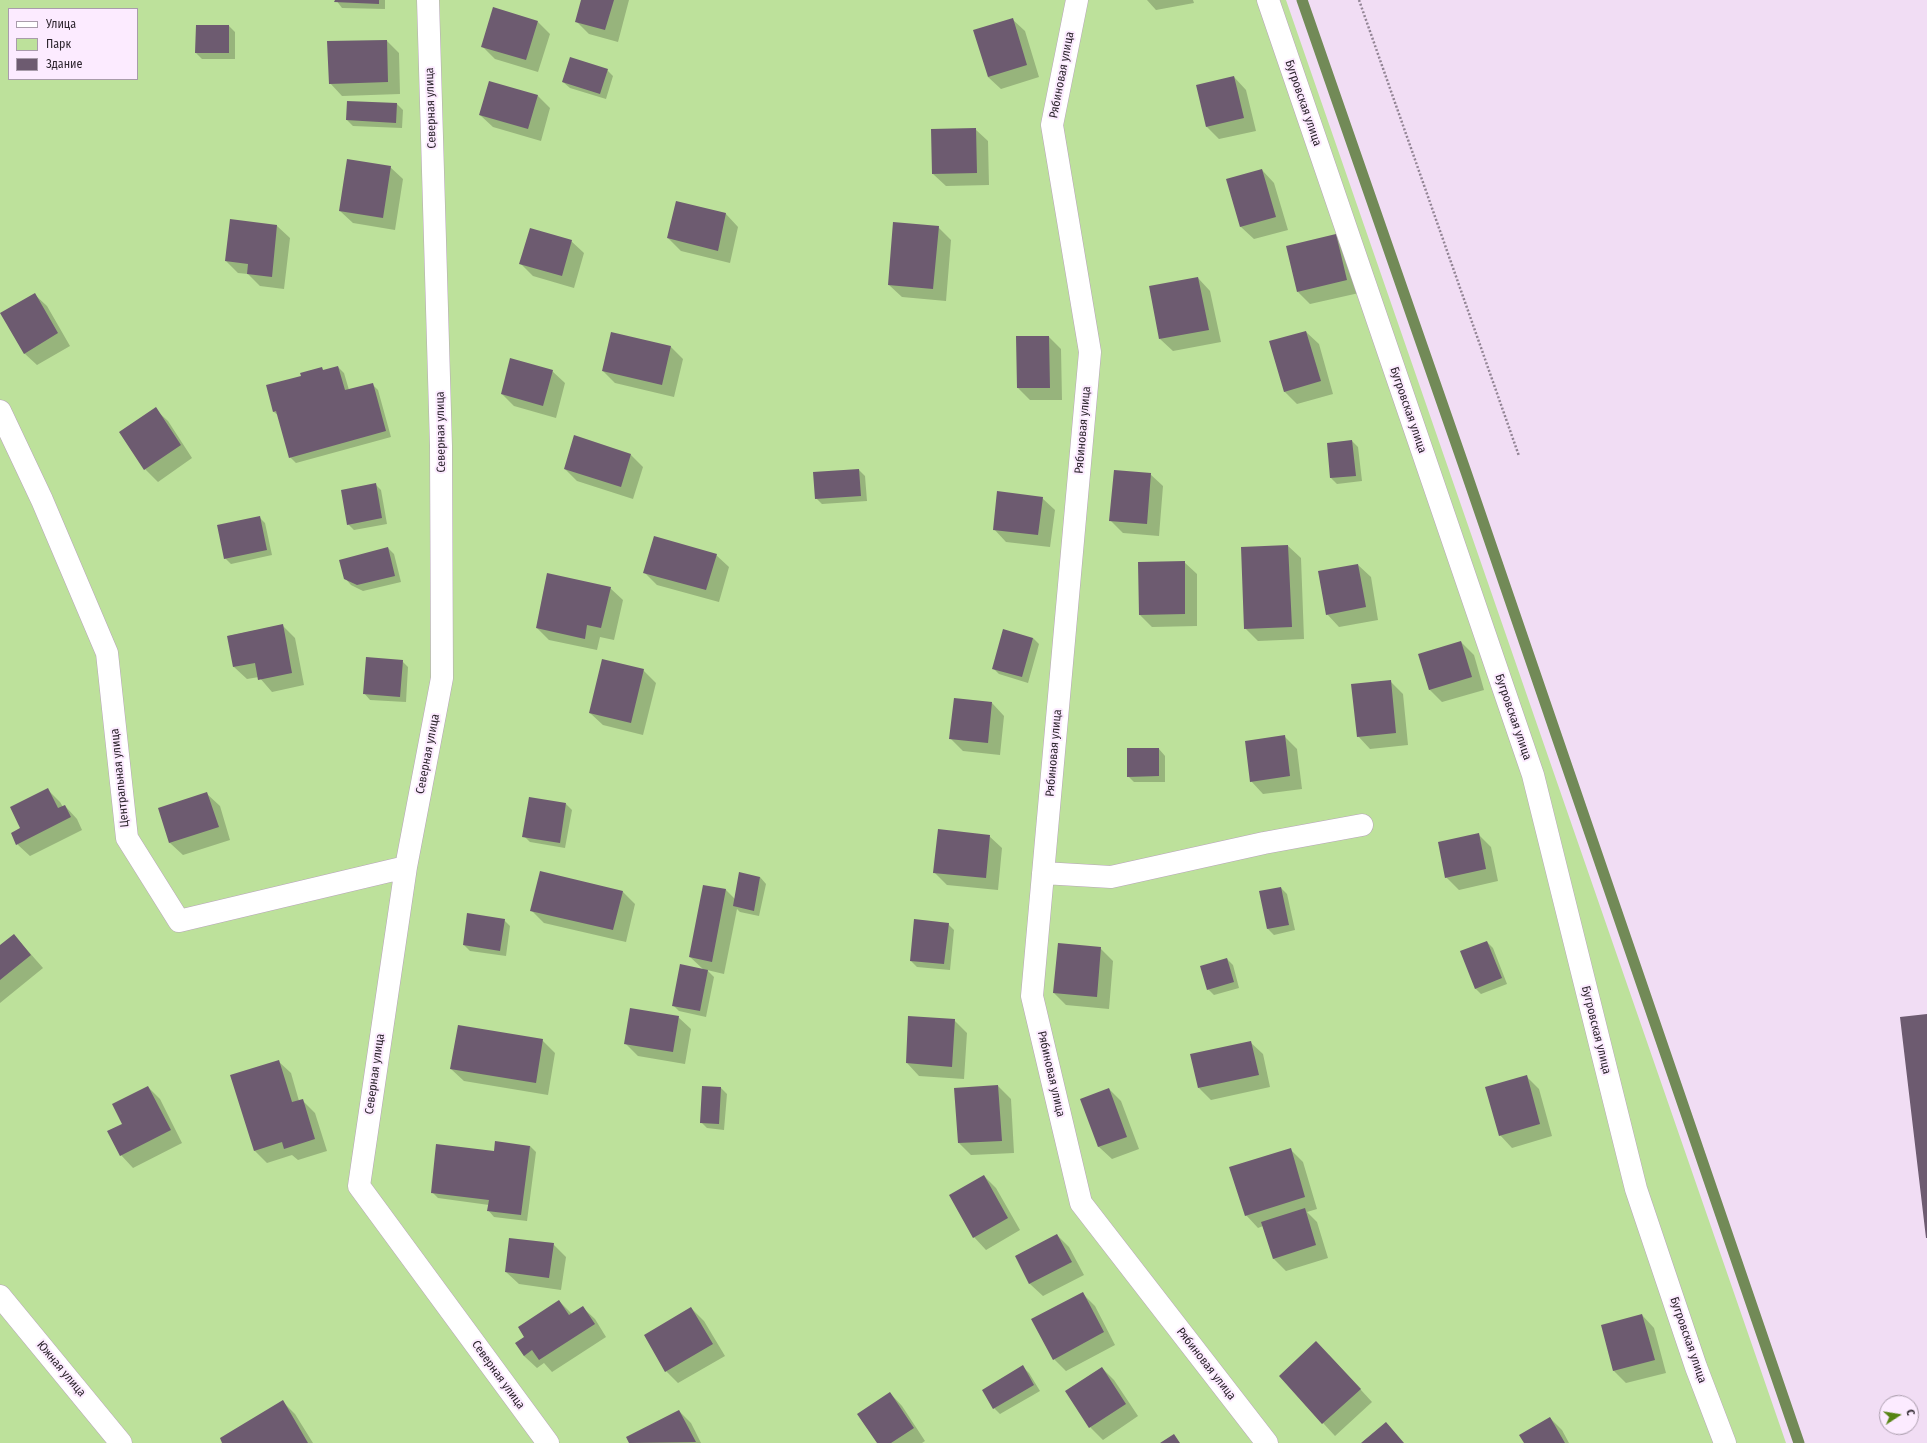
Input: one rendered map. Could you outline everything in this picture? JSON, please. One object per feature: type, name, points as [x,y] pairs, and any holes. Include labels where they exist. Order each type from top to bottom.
[{"type":"street","name":"Северная улица","points":[[428,0],[441,446],[442,678],[406,868],[359,1186],[548,1443]]},
{"type":"street","name":"Рябиновая улица","points":[[1077,0],[1052,125],[1090,352],[1032,996],[1081,1203],[1267,1443]]},
{"type":"street","name":"Бугровская улица","points":[[1268,0],[1533,775],[1636,1190],[1696,1366],[1725,1443]]},
{"type":"street","name":"Центральная улица","points":[[0,411],[42,500],[108,653],[127,838],[179,921],[406,868]]},
{"type":"street","points":[[1042,873],[1111,877],[1264,843],[1362,825]]},
{"type":"street","name":"Южная улица","points":[[0,1296],[121,1443]]},
{"type":"path","points":[[1359,0],[1519,456]]},
{"type":"green space","points":[[0,0],[1286,0],[1786,1443],[0,1443]]},
{"type":"building","points":[[335,0],[379,0],[379,4],[334,2]]},
{"type":"building","points":[[581,0],[614,0],[605,30],[575,22]]},
{"type":"building","points":[[493,7],[538,21],[526,60],[481,47]]},
{"type":"building","points":[[1013,18],[1027,65],[988,77],[973,30]]},
{"type":"building","points":[[196,25],[229,25],[229,53],[195,53]]},
{"type":"building","points":[[387,40],[388,82],[329,84],[327,41]]},
{"type":"building","points":[[570,57],[608,69],[600,94],[562,82]]},
{"type":"building","points":[[1234,76],[1244,118],[1206,127],[1196,85]]},
{"type":"building","points":[[489,81],[538,95],[528,129],[479,115]]},
{"type":"building","points":[[347,101],[397,103],[396,123],[346,120]]},
{"type":"building","points":[[976,128],[977,173],[932,174],[931,129]]},
{"type":"building","points":[[347,159],[391,166],[383,218],[339,211]]},
{"type":"building","points":[[1262,169],[1276,217],[1240,227],[1226,179]]},
{"type":"building","points":[[676,201],[726,213],[718,251],[667,238]]},
{"type":"building","points":[[230,219],[277,225],[272,277],[247,274],[248,264],[225,261]]},
{"type":"building","points":[[893,222],[939,226],[933,289],[888,285]]},
{"type":"building","points":[[530,228],[572,240],[562,276],[519,264]]},
{"type":"building","points":[[1336,234],[1347,280],[1297,292],[1286,246]]},
{"type":"building","points":[[1198,277],[1209,330],[1159,339],[1149,286]]},
{"type":"building","points":[[35,293],[58,333],[24,354],[0,313]]},
{"type":"building","points":[[1306,331],[1321,381],[1284,392],[1269,341]]},
{"type":"building","points":[[611,332],[671,346],[662,385],[602,371]]},
{"type":"building","points":[[1016,336],[1049,336],[1050,388],[1017,388]]},
{"type":"building","points":[[510,358],[553,370],[543,406],[501,394]]},
{"type":"building","points":[[338,366],[345,390],[373,383],[386,431],[289,458],[276,411],[273,412],[266,385],[301,376],[300,373],[322,367],[323,370]]},
{"type":"building","points":[[156,407],[181,445],[144,470],[119,432]]},
{"type":"building","points":[[574,435],[631,454],[621,487],[564,469]]},
{"type":"building","points":[[1352,440],[1356,476],[1330,478],[1327,443]]},
{"type":"building","points":[[859,469],[861,496],[815,499],[813,472]]},
{"type":"building","points":[[1114,470],[1151,473],[1147,524],[1109,521]]},
{"type":"building","points":[[376,483],[382,518],[347,525],[341,490]]},
{"type":"building","points":[[997,491],[1043,497],[1038,535],[993,530]]},
{"type":"building","points":[[260,516],[267,550],[224,559],[217,525]]},
{"type":"building","points":[[654,536],[717,554],[706,590],[643,573]]},
{"type":"building","points":[[1288,545],[1292,627],[1244,629],[1241,547]]},
{"type":"building","points":[[388,547],[395,576],[357,585],[344,579],[339,560]]},
{"type":"building","points":[[1185,561],[1185,614],[1139,615],[1138,562]]},
{"type":"building","points":[[1358,564],[1366,607],[1326,615],[1318,571]]},
{"type":"building","points":[[547,573],[611,587],[601,628],[587,625],[585,639],[536,628]]},
{"type":"building","points":[[283,624],[292,673],[258,680],[255,663],[233,667],[227,636]]},
{"type":"building","points":[[1003,629],[1033,638],[1022,677],[992,669]]},
{"type":"building","points":[[1461,641],[1472,677],[1429,690],[1418,654]]},
{"type":"building","points":[[366,657],[403,660],[400,697],[363,694]]},
{"type":"building","points":[[602,659],[644,669],[631,723],[589,713]]},
{"type":"building","points":[[1391,680],[1396,733],[1357,737],[1351,684]]},
{"type":"building","points":[[954,698],[992,702],[988,743],[949,739]]},
{"type":"building","points":[[1285,735],[1290,776],[1250,782],[1245,741]]},
{"type":"building","points":[[1127,748],[1159,748],[1159,776],[1127,777]]},
{"type":"building","points":[[48,788],[58,808],[65,805],[71,817],[16,845],[11,833],[20,828],[10,807]]},
{"type":"building","points":[[207,792],[219,827],[169,843],[158,808]]},
{"type":"building","points":[[529,797],[566,803],[560,843],[522,837]]},
{"type":"building","points":[[938,829],[990,835],[986,878],[933,873]]},
{"type":"building","points":[[1479,833],[1486,869],[1445,878],[1438,842]]},
{"type":"building","points":[[540,871],[623,891],[613,930],[530,911]]},
{"type":"building","points":[[739,872],[760,877],[754,911],[733,906]]},
{"type":"building","points":[[703,885],[726,889],[712,962],[689,957]]},
{"type":"building","points":[[1281,887],[1289,925],[1267,929],[1259,891]]},
{"type":"building","points":[[467,913],[505,919],[500,951],[463,945]]},
{"type":"building","points":[[914,919],[949,923],[944,964],[910,961]]},
{"type":"building","points":[[14,934],[31,955],[0,980],[0,945]]},
{"type":"building","points":[[1487,941],[1502,978],[1475,989],[1460,951]]},
{"type":"building","points":[[1058,943],[1101,947],[1097,997],[1053,993]]},
{"type":"building","points":[[1227,958],[1234,982],[1207,990],[1200,966]]},
{"type":"building","points":[[680,964],[708,970],[700,1011],[672,1006]]},
{"type":"building","points":[[630,1008],[679,1016],[673,1052],[624,1044]]},
{"type":"building","points":[[1927,1014],[1927,1238],[1926,1238],[1900,1017]]},
{"type":"building","points":[[908,1016],[955,1019],[952,1067],[906,1063]]},
{"type":"building","points":[[458,1025],[543,1039],[536,1083],[450,1069]]},
{"type":"building","points":[[1251,1041],[1259,1075],[1198,1088],[1190,1054]]},
{"type":"building","points":[[279,1060],[292,1102],[303,1099],[315,1139],[284,1149],[282,1142],[254,1151],[230,1075]]},
{"type":"building","points":[[1527,1075],[1540,1124],[1499,1136],[1485,1087]]},
{"type":"building","points":[[998,1085],[1002,1141],[958,1143],[954,1088]]},
{"type":"building","points":[[148,1086],[171,1130],[120,1156],[107,1131],[122,1124],[112,1104]]},
{"type":"building","points":[[702,1086],[721,1087],[719,1124],[700,1123]]},
{"type":"building","points":[[1109,1088],[1127,1137],[1098,1147],[1080,1099]]},
{"type":"building","points":[[495,1141],[530,1146],[521,1215],[487,1211],[489,1200],[431,1193],[436,1144],[494,1151]]},
{"type":"building","points":[[1291,1148],[1305,1197],[1245,1216],[1229,1167]]},
{"type":"building","points":[[984,1175],[1008,1218],[973,1238],[949,1195]]},
{"type":"building","points":[[1305,1208],[1316,1245],[1273,1259],[1261,1222]]},
{"type":"building","points":[[1057,1234],[1072,1262],[1029,1284],[1015,1256]]},
{"type":"building","points":[[509,1238],[554,1243],[549,1278],[505,1272]]},
{"type":"building","points":[[1083,1292],[1104,1332],[1053,1360],[1031,1319]]},
{"type":"building","points":[[559,1300],[569,1315],[583,1306],[595,1324],[539,1360],[532,1350],[524,1356],[515,1343],[524,1337],[518,1327]]},
{"type":"building","points":[[691,1307],[713,1344],[665,1372],[644,1335]]},
{"type":"building","points":[[1642,1314],[1655,1360],[1613,1371],[1601,1325]]},
{"type":"building","points":[[1316,1341],[1361,1389],[1322,1424],[1279,1376]]},
{"type":"building","points":[[1023,1365],[1034,1385],[993,1409],[982,1390]]},
{"type":"building","points":[[1102,1367],[1126,1404],[1089,1428],[1065,1391]]},
{"type":"building","points":[[890,1392],[914,1428],[891,1443],[877,1443],[857,1414]]},
{"type":"building","points":[[283,1400],[308,1443],[222,1443],[220,1438]]},
{"type":"building","points":[[679,1410],[696,1442],[629,1443],[626,1437]]},
{"type":"building","points":[[1550,1417],[1565,1443],[1524,1443],[1519,1435]]},
{"type":"building","points":[[1386,1422],[1404,1443],[1361,1443]]},
{"type":"building","points":[[1174,1434],[1180,1443],[1160,1443]]},
{"type":"waterway","points":[[1302,0],[1466,472],[1799,1443]]}]
